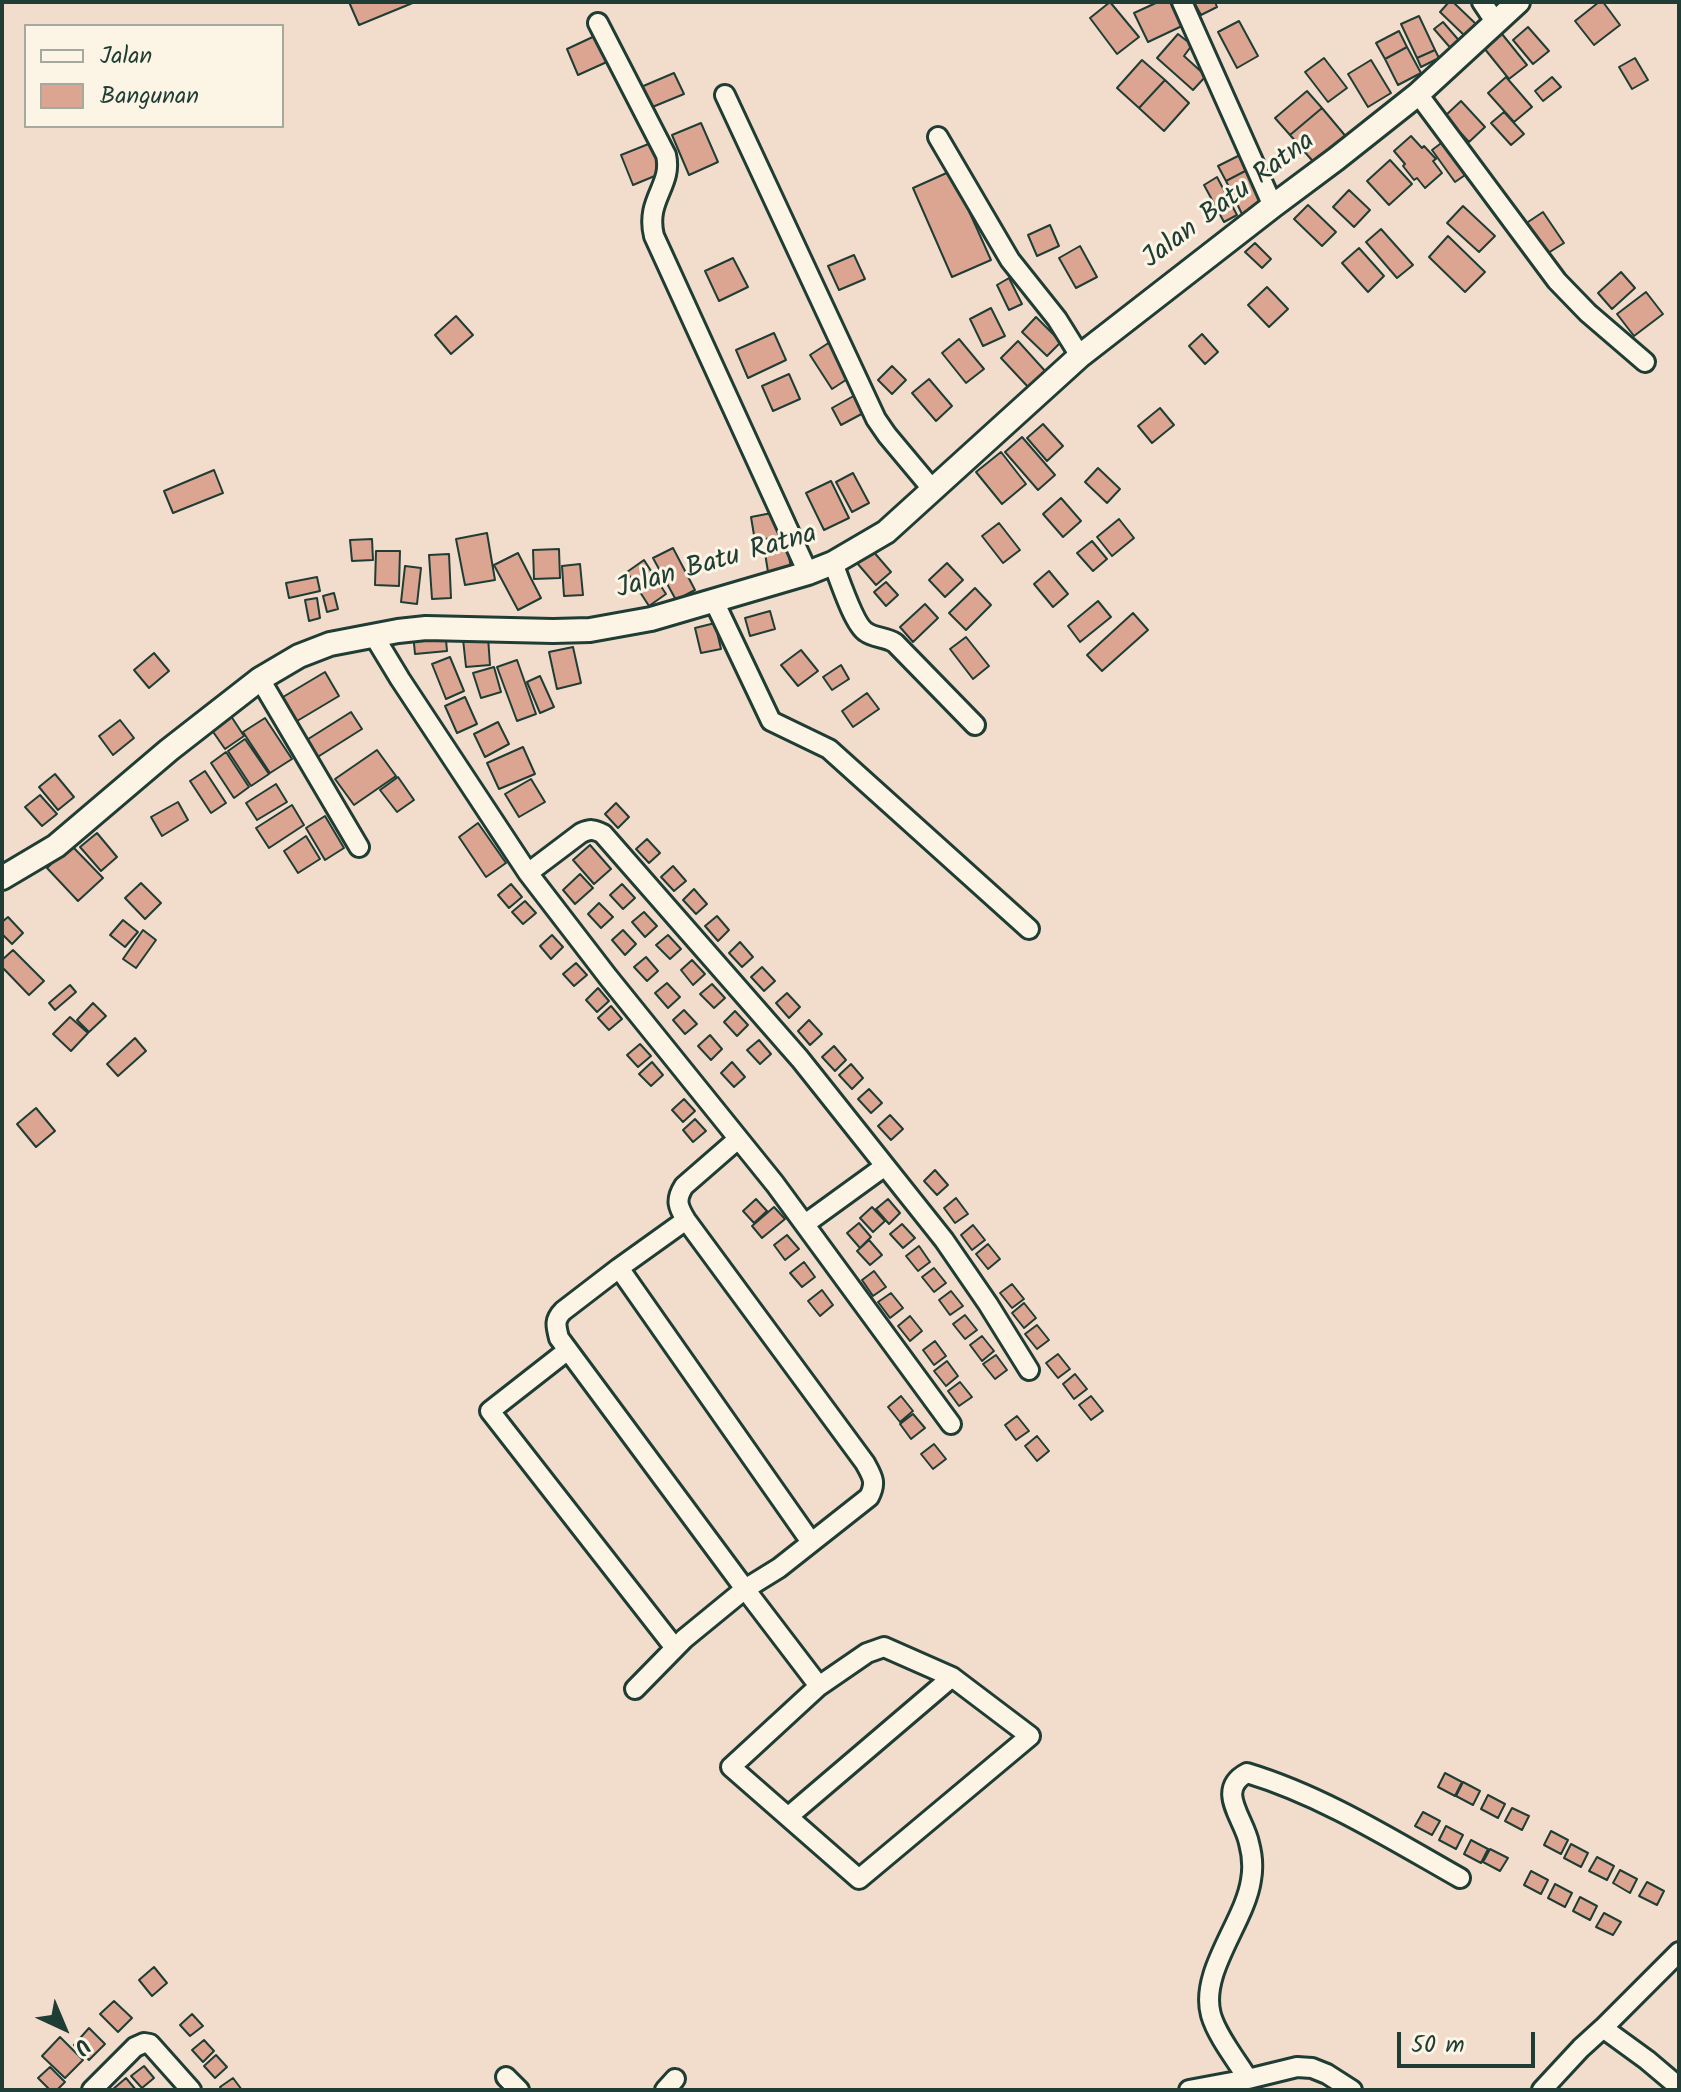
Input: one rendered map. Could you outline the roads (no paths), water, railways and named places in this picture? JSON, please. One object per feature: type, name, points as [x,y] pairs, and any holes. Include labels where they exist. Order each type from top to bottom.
[{"type":"street","points":[[1182,2],[1273,206]]},
{"type":"street","points":[[1482,2],[1496,23]]},
{"type":"street","name":"Jalan Batu Ratna","points":[[2,878],[56,846],[169,750],[260,679],[299,656],[330,644],[426,628],[590,630],[651,619],[833,563],[886,532],[1080,356],[1418,94],[1518,2]]},
{"type":"street","points":[[598,23],[666,155],[667,171],[651,213],[654,236],[808,573]]},
{"type":"street","points":[[1418,94],[1557,281],[1588,313],[1645,362]]},
{"type":"street","points":[[725,95],[876,419],[933,490]]},
{"type":"street","points":[[938,137],[1010,260],[1057,319],[1080,356]]},
{"type":"street","points":[[833,563],[856,621],[864,631],[895,643],[975,725]]},
{"type":"street","points":[[714,601],[771,721],[829,749],[1029,929]]},
{"type":"street","points":[[374,636],[528,873],[805,1224],[951,1424]]},
{"type":"street","points":[[260,679],[359,847]]},
{"type":"street","points":[[528,873],[581,833],[595,829],[603,834],[800,1059],[944,1240],[1029,1370]]},
{"type":"street","points":[[635,1689],[675,1648],[745,1589],[779,1568],[869,1497],[874,1487],[865,1463],[677,1205],[679,1194],[692,1178],[738,1139]]},
{"type":"street","points":[[805,1224],[885,1166]]},
{"type":"street","points":[[686,1220],[557,1317],[555,1325],[559,1338],[819,1686]]},
{"type":"street","points":[[619,1268],[811,1542]]},
{"type":"street","points":[[568,1350],[490,1411],[675,1648]]},
{"type":"street","points":[[884,1647],[952,1677],[1030,1736],[859,1879],[731,1767],[819,1686],[867,1653],[884,1647]]},
{"type":"street","points":[[789,1816],[952,1677]]},
{"type":"street","points":[[1248,2079],[1211,2013],[1211,1990],[1217,1963],[1245,1904],[1251,1879],[1249,1843],[1232,1799],[1231,1789],[1238,1778],[1247,1773],[1269,1780],[1350,1815],[1460,1878]]},
{"type":"street","points":[[1542,2090],[1679,1952]]},
{"type":"street","points":[[1603,2028],[1679,2087]]},
{"type":"street","points":[[92,2090],[135,2047],[144,2043],[150,2044],[191,2090]]},
{"type":"street","points":[[1189,2090],[1297,2067],[1312,2068],[1327,2074],[1352,2090]]}]
